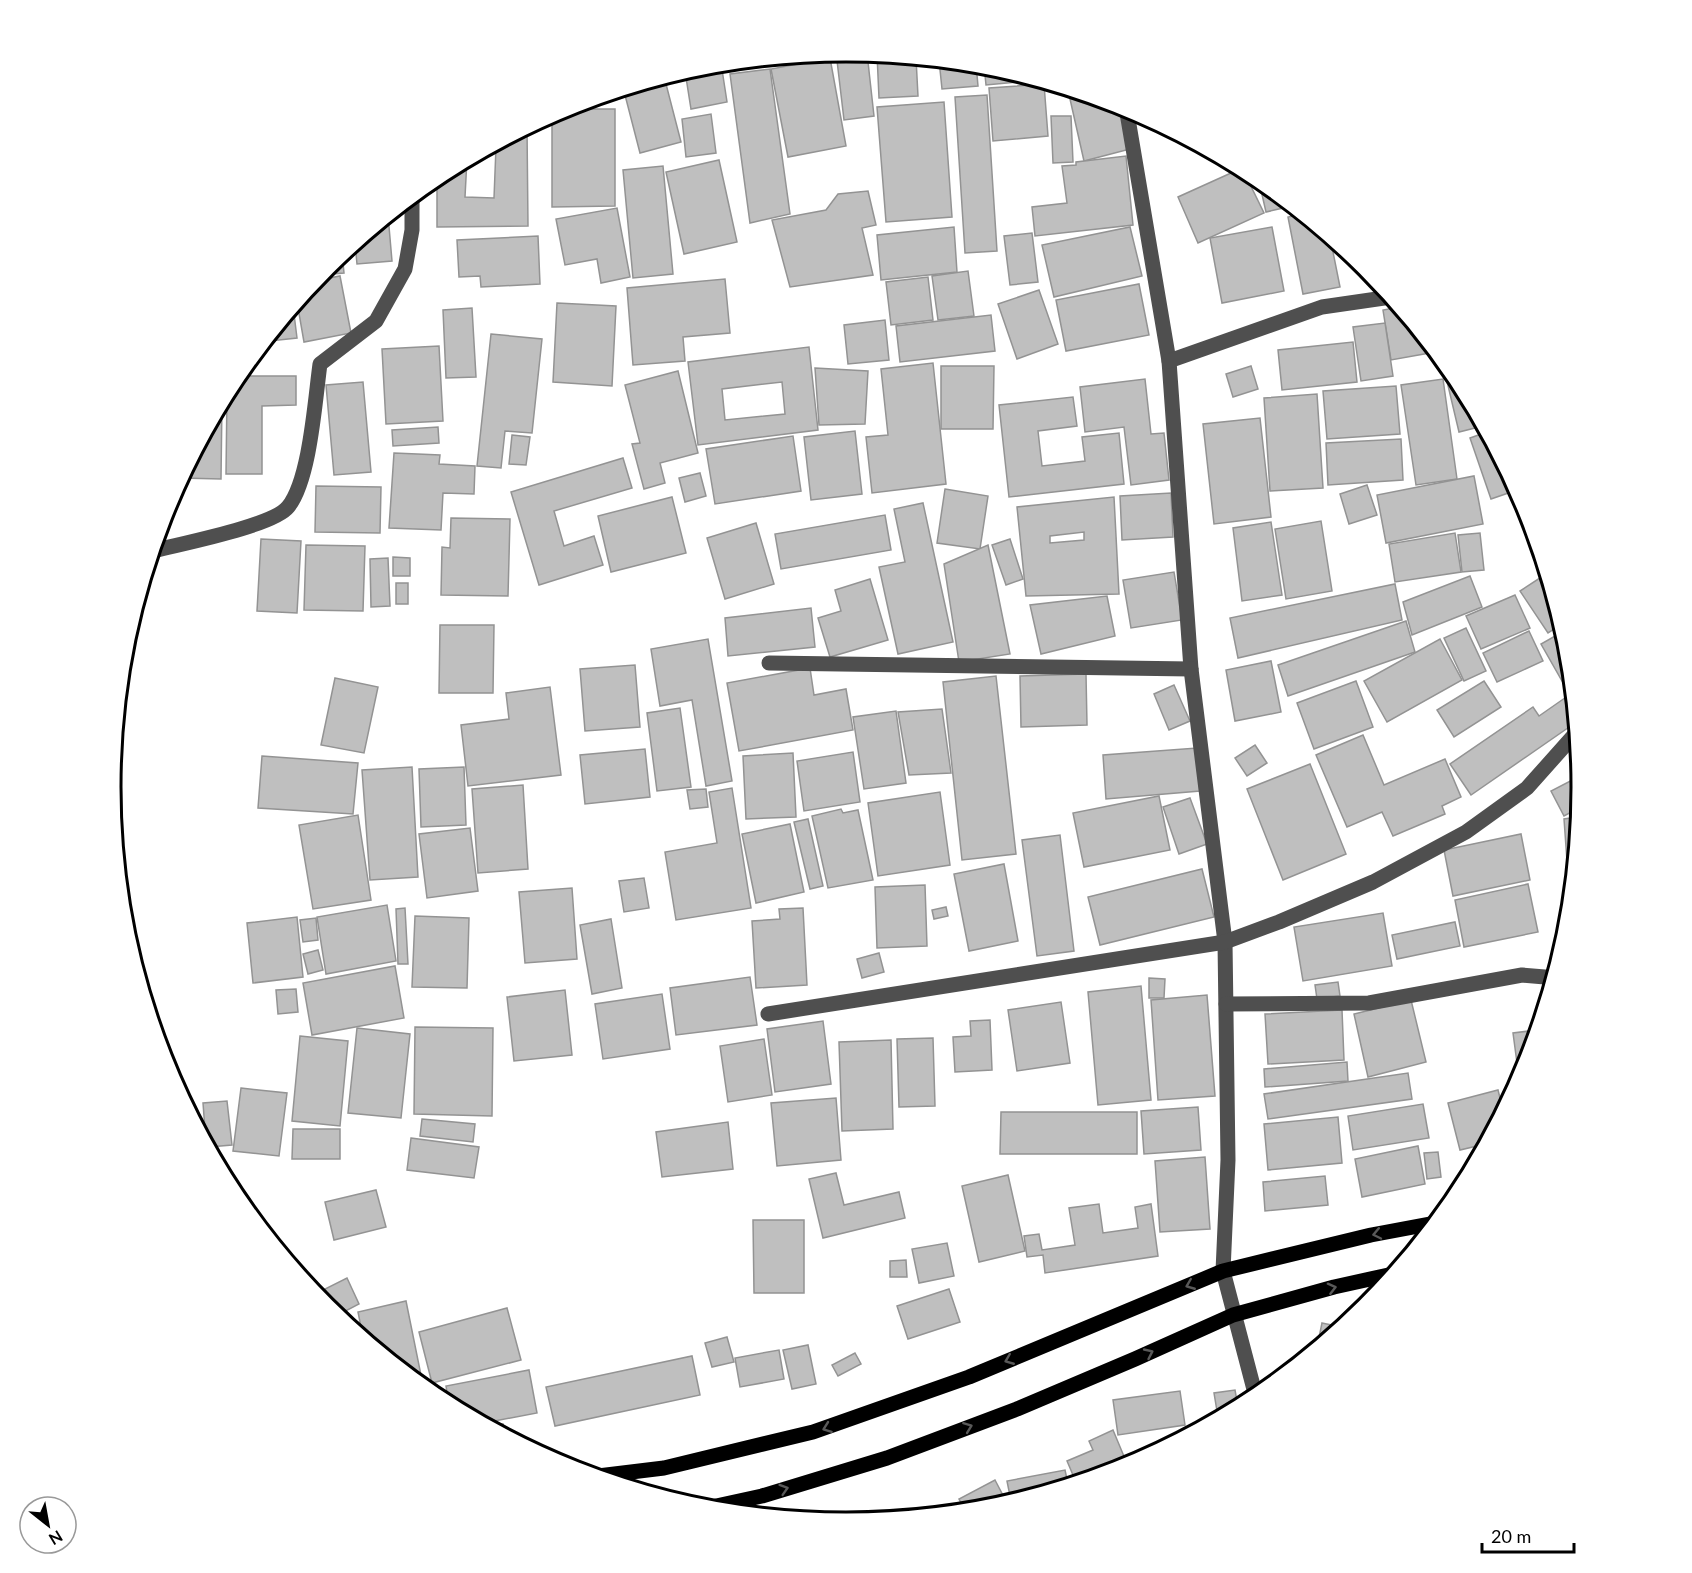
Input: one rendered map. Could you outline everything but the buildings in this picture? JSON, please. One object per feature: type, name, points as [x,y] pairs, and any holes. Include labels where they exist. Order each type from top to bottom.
[{"type":"main road","points":[[616,1474],[664,1468],[813,1432],[969,1377],[1223,1271],[1371,1235],[1423,1225]]},
{"type":"main road","points":[[733,1502],[762,1496],[887,1458],[1028,1404],[1233,1315],[1380,1277]]},
{"type":"street","points":[[1128,119],[1169,361],[1191,669],[1225,942],[1228,1160],[1223,1271],[1253,1386]]},
{"type":"street","points":[[160,549],[254,526],[287,508],[303,477],[321,364],[376,321],[405,269],[412,231],[412,206]]},
{"type":"street","points":[[1169,361],[1322,307],[1382,298]]},
{"type":"street","points":[[769,663],[1191,669]]},
{"type":"street","points":[[768,1014],[1225,942],[1279,922],[1372,882],[1466,832],[1527,788],[1569,741]]},
{"type":"street","points":[[1226,1004],[1369,1003],[1522,975],[1545,977]]}]
